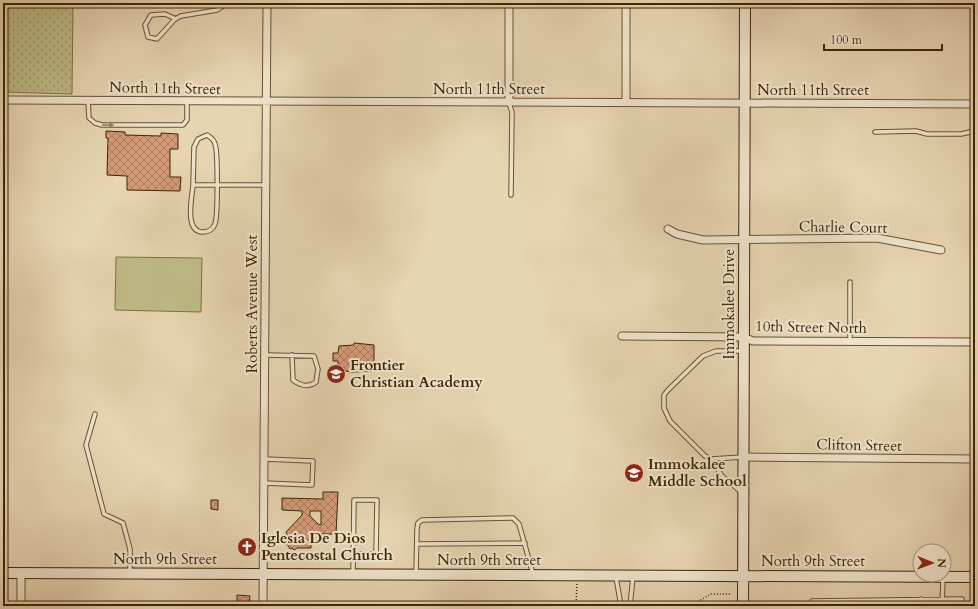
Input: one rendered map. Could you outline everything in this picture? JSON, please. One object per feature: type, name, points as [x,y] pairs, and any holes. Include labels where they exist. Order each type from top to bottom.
[{"type":"street","name":"Roberts Avenue West","points":[[263,606],[267,3]]},
{"type":"street","points":[[508,102],[509,3]]},
{"type":"street","points":[[626,3],[626,102]]},
{"type":"street","name":"Immokalee Drive","points":[[743,606],[745,3]]},
{"type":"street","name":"North 11th Street","points":[[3,100],[187,102],[975,104]]},
{"type":"street","name":"Charlie Court","points":[[668,229],[692,239],[744,240],[838,237],[877,238],[941,250]]},
{"type":"street","name":"10th Street North","points":[[622,336],[743,338],[753,341],[975,342]]},
{"type":"street","name":"Clifton Street","points":[[744,456],[975,459]]},
{"type":"street","name":"North 9th Street","points":[[3,573],[912,577]]},
{"type":"street","points":[[21,573],[21,606]]},
{"type":"street","name":"North 9th Street","points":[[952,577],[975,577]]},
{"type":"lane","points":[[176,19],[165,14],[151,15],[145,25],[148,37],[157,39],[176,19],[217,10],[228,3]]},
{"type":"lane","points":[[88,100],[89,118],[95,123],[102,125],[183,125],[187,120],[187,102]]},
{"type":"lane","points":[[508,102],[512,112],[511,195]]},
{"type":"lane","points":[[875,132],[916,131],[927,134],[962,134],[975,130]]},
{"type":"lane","points":[[206,135],[212,138],[215,144],[216,185],[216,222],[212,229],[206,232],[197,232],[193,228],[191,222],[193,184],[194,147],[198,139],[206,135]]},
{"type":"lane","points":[[193,184],[266,185]]},
{"type":"lane","points":[[850,282],[850,342]]},
{"type":"lane","points":[[743,351],[716,351],[703,356],[664,395],[664,408],[670,421],[699,451],[711,460],[722,476],[744,494]]},
{"type":"lane","points":[[265,355],[292,355],[314,356],[318,369],[316,382],[311,385],[301,385],[293,380],[292,355]]},
{"type":"lane","points":[[96,414],[86,445],[104,514],[123,523],[130,549],[130,573]]},
{"type":"lane","points":[[711,460],[744,456]]},
{"type":"lane","points":[[264,459],[313,461],[312,485],[264,483]]},
{"type":"lane","points":[[353,554],[376,554],[377,500],[354,500],[353,554],[353,574]]},
{"type":"lane","points":[[416,574],[418,523],[422,520],[513,518],[519,524],[534,575]]},
{"type":"lane","points":[[417,544],[525,543]]},
{"type":"lane","points":[[616,576],[621,606]]},
{"type":"lane","points":[[630,606],[634,576]]},
{"type":"lane","points":[[942,606],[943,583]]},
{"type":"lane","points":[[921,599],[921,606]]},
{"type":"lane","points":[[812,601],[962,599],[962,606]]},
{"type":"path","points":[[576,606],[577,580]]},
{"type":"path","points":[[690,606],[711,594],[731,594]]},
{"type":"shaded area","points":[[3,3],[73,3],[72,94],[3,92]]},
{"type":"shaded area","points":[[116,257],[202,258],[201,312],[115,310]]},
{"type":"building","points":[[106,131],[125,132],[125,135],[161,136],[161,133],[178,134],[178,149],[170,149],[170,177],[181,177],[180,191],[127,190],[127,176],[107,175],[108,138],[106,138]]},
{"type":"building","name":"Frontier Christian Academy","points":[[354,343],[374,345],[374,371],[353,372],[338,370],[338,361],[333,361],[333,353],[338,353],[339,346],[354,345]]},
{"type":"building","points":[[323,492],[338,492],[336,534],[311,534],[311,548],[290,549],[285,541],[288,537],[286,532],[302,515],[302,511],[282,510],[282,498],[323,499]],"holes":[[[310,511],[321,511],[321,525],[310,516]]]},
{"type":"building","points":[[211,500],[218,500],[218,510],[211,509]]},
{"type":"building","points":[[237,595],[250,596],[249,606],[237,606]]},
{"type":"place","name":"Frontier Christian Academy","points":[[336,374]]},
{"type":"place","name":"Immokalee Middle School","points":[[634,473]]},
{"type":"place","name":"Iglesia De Dios Pentecostal Church","points":[[247,547]]}]
